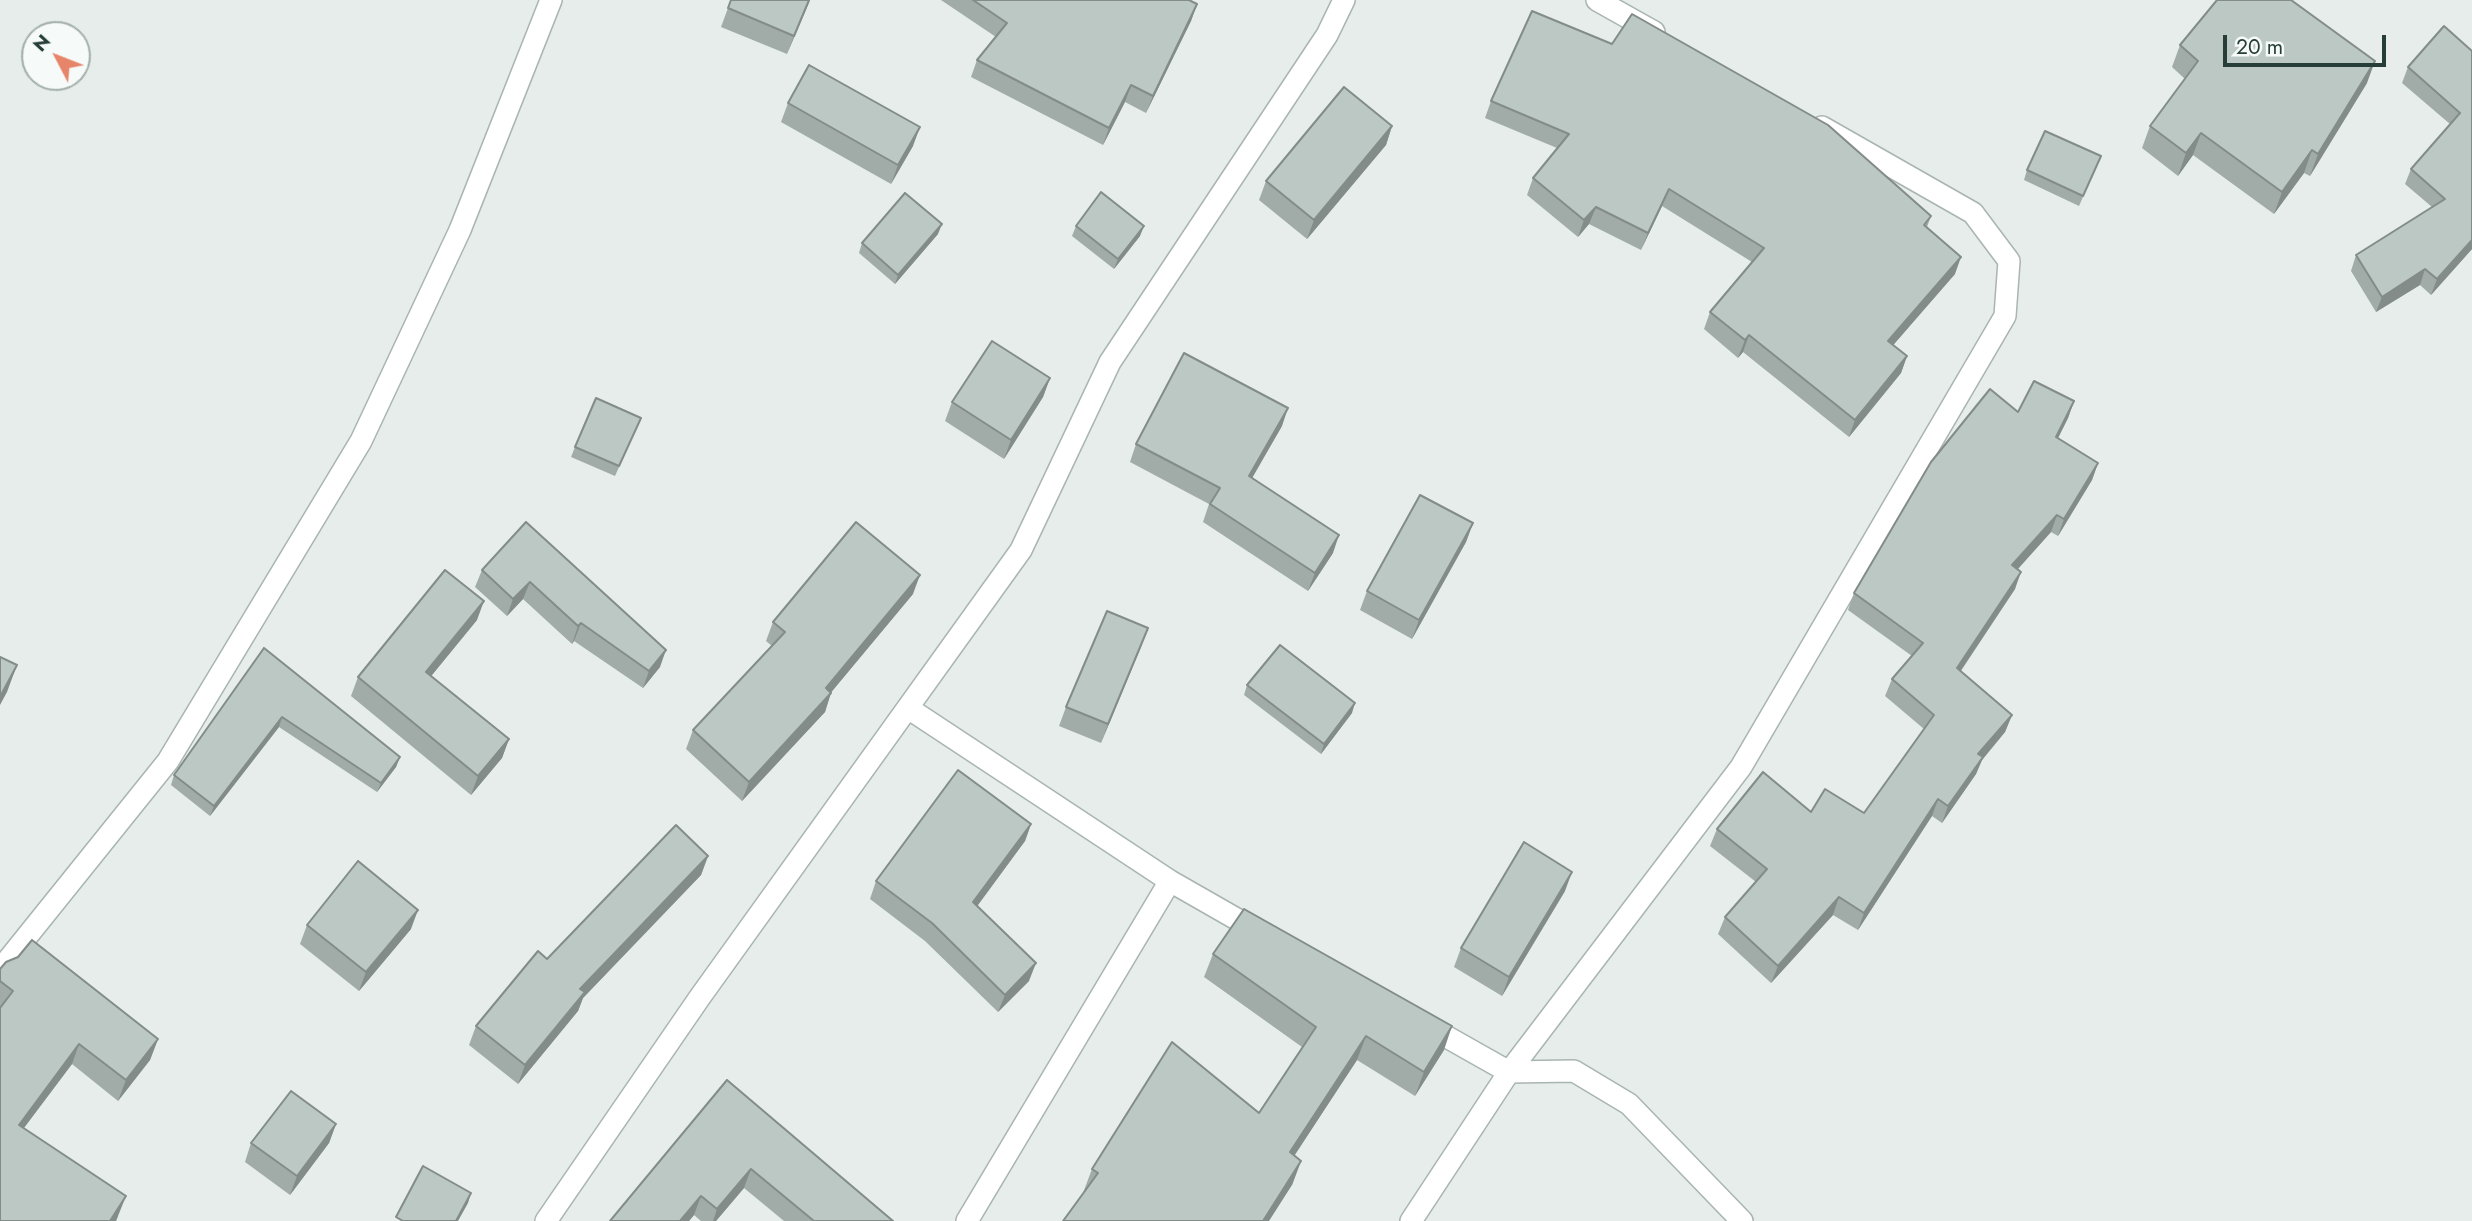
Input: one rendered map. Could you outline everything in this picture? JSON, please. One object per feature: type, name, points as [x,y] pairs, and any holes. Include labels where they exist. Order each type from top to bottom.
[{"type":"street","points":[[0,970],[168,761],[362,441],[460,230],[551,0]]},
{"type":"street","points":[[546,1221],[700,997],[1021,550],[1110,362],[1327,35],[1344,0]]},
{"type":"street","points":[[1597,0],[1670,41]]},
{"type":"street","points":[[1411,1221],[1509,1072],[1741,767],[2005,316],[2009,261],[1973,213],[1803,117]]},
{"type":"street","points":[[908,708],[1170,881],[1279,942]]},
{"type":"street","points":[[967,1221],[1170,881]]},
{"type":"street","points":[[1400,1011],[1509,1072],[1574,1071],[1629,1104],[1742,1221]]},
{"type":"building","points":[[731,0],[809,0],[794,36],[728,8]]},
{"type":"building","points":[[973,0],[1189,0],[1197,4],[1153,96],[1131,85],[1109,128],[977,60],[1007,23]]},
{"type":"building","points":[[2217,0],[2291,0],[2375,61],[2318,154],[2312,150],[2282,192],[2201,133],[2186,153],[2150,126],[2198,61],[2180,45]]},
{"type":"building","points":[[1532,11],[1612,44],[1632,14],[1828,125],[1931,216],[1924,225],[1961,257],[1888,341],[1907,356],[1855,420],[1749,335],[1745,340],[1710,312],[1764,248],[1669,189],[1648,233],[1596,207],[1584,220],[1533,178],[1569,134],[1491,101]]},
{"type":"building","points":[[2444,26],[2472,51],[2472,240],[2437,279],[2425,269],[2382,297],[2356,255],[2445,199],[2411,169],[2460,113],[2408,67]]},
{"type":"building","points":[[809,65],[920,127],[898,165],[788,103]]},
{"type":"building","points":[[1344,87],[1392,126],[1314,220],[1266,181]]},
{"type":"building","points":[[2045,131],[2101,156],[2083,196],[2027,170]]},
{"type":"building","points":[[1101,192],[1144,226],[1118,259],[1076,226]]},
{"type":"building","points":[[905,193],[942,224],[898,275],[862,243]]},
{"type":"building","points":[[992,341],[1050,378],[1011,440],[952,402]]},
{"type":"building","points":[[1184,353],[1288,408],[1249,476],[1339,535],[1315,573],[1210,504],[1220,488],[1136,444]]},
{"type":"building","points":[[2034,381],[2074,401],[2056,437],[2098,463],[2064,519],[2057,515],[2012,565],[2021,572],[1957,668],[2012,715],[1978,754],[1983,757],[1948,806],[1938,799],[1864,913],[1839,897],[1778,966],[1725,917],[1767,869],[1717,829],[1763,772],[1811,812],[1825,789],[1864,813],[1934,715],[1892,679],[1923,643],[1854,593],[1931,462],[1990,389],[2018,412]]},
{"type":"building","points":[[596,398],[641,418],[619,466],[575,447]]},
{"type":"building","points":[[1420,495],[1473,523],[1419,620],[1367,591]]},
{"type":"building","points":[[526,522],[666,650],[649,671],[581,623],[578,626],[530,582],[513,599],[482,570]]},
{"type":"building","points":[[856,522],[920,575],[826,688],[831,693],[749,782],[693,730],[785,632],[773,622]]},
{"type":"building","points":[[445,570],[484,601],[426,672],[509,739],[478,776],[358,677]]},
{"type":"building","points":[[1107,611],[1148,628],[1108,724],[1066,707]]},
{"type":"building","points":[[1280,645],[1355,703],[1324,744],[1247,685]]},
{"type":"building","points":[[264,648],[400,757],[381,783],[282,717],[214,806],[174,775]]},
{"type":"building","points":[[0,657],[17,665],[0,697]]},
{"type":"building","points":[[958,770],[1031,824],[973,902],[1036,963],[1005,995],[932,923],[876,881]]},
{"type":"building","points":[[676,825],[708,856],[580,989],[585,992],[525,1065],[476,1026],[538,951],[547,959]]},
{"type":"building","points":[[1524,842],[1572,872],[1509,977],[1461,948]]},
{"type":"building","points":[[358,861],[418,910],[366,972],[307,925]]},
{"type":"building","points":[[1244,909],[1452,1026],[1424,1072],[1366,1036],[1290,1152],[1301,1161],[1263,1221],[1063,1221],[1098,1173],[1092,1169],[1172,1042],[1259,1113],[1316,1027],[1213,954]]},
{"type":"building","points":[[32,940],[158,1039],[126,1080],[79,1044],[19,1125],[126,1196],[110,1221],[0,1221],[0,1008],[13,991],[0,981],[0,969],[6,962],[18,957]]},
{"type":"building","points":[[727,1080],[893,1221],[814,1221],[751,1169],[717,1209],[701,1196],[680,1221],[610,1221]]},
{"type":"building","points":[[291,1091],[336,1124],[297,1176],[251,1143]]},
{"type":"building","points":[[423,1166],[471,1193],[456,1221],[403,1221],[396,1217]]}]
